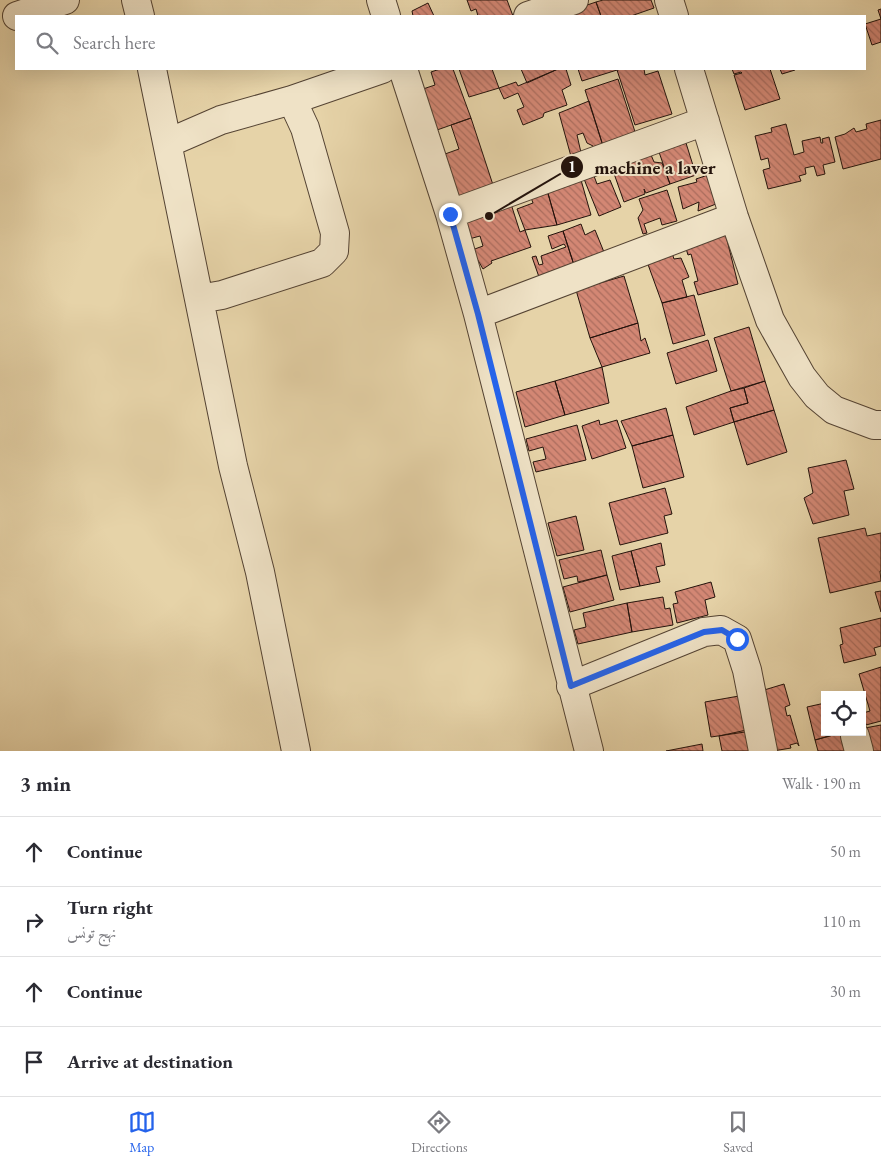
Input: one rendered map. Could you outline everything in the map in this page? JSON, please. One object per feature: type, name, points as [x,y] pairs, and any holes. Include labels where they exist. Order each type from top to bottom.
[{"type":"street","points":[[20,15],[65,0]]},
{"type":"street","points":[[136,0],[140,15]]},
{"type":"street","points":[[381,0],[386,15]]},
{"type":"street","points":[[531,15],[574,0]]},
{"type":"street","points":[[0,22],[15,17]]},
{"type":"street","points":[[152,70],[233,466],[260,572],[296,751]]},
{"type":"street","points":[[168,143],[221,120],[292,100],[379,70]]},
{"type":"street","points":[[403,70],[450,214],[478,314],[589,751]]},
{"type":"street","points":[[689,70],[734,217],[770,320],[802,377],[817,396],[834,410],[874,425],[881,425]]},
{"type":"street","points":[[199,298],[222,295],[322,263],[334,251],[336,234],[304,128],[292,100]]},
{"type":"street","points":[[450,214],[704,121]]},
{"type":"street","points":[[478,314],[734,217]]},
{"type":"street","points":[[571,686],[704,632],[722,630],[737,639],[745,662],[763,751]]},
{"type":"building","points":[[467,0],[507,0],[513,15],[478,15],[476,9],[471,11]]},
{"type":"building","points":[[603,0],[651,0],[654,8],[634,15],[601,15],[596,2]]},
{"type":"building","points":[[596,2],[601,15],[562,15]]},
{"type":"building","points":[[428,3],[434,15],[413,15],[412,11]]},
{"type":"building","points":[[881,19],[881,42],[872,45],[866,24]]},
{"type":"building","points":[[453,70],[471,118],[437,130],[423,89],[435,85],[431,72]]},
{"type":"building","points":[[459,70],[492,70],[499,88],[469,97]]},
{"type":"building","points":[[521,70],[556,70],[527,83]]},
{"type":"building","points":[[556,70],[566,70],[571,85],[562,90],[567,105],[544,113],[543,117],[523,125],[517,110],[524,107],[518,93],[504,99],[499,88],[516,82],[518,86]]},
{"type":"building","points":[[578,70],[617,70],[582,81]]},
{"type":"building","points":[[617,70],[644,70],[645,75],[658,71],[672,114],[635,125]]},
{"type":"building","points":[[732,70],[770,70],[780,99],[745,110],[734,75],[742,73],[734,74]]},
{"type":"building","points":[[780,70],[795,70],[782,74]]},
{"type":"building","points":[[618,79],[637,138],[604,149],[585,90]]},
{"type":"building","points":[[589,101],[604,149],[594,151],[593,146],[587,143],[583,133],[577,135],[582,157],[572,160],[559,113]]},
{"type":"building","points":[[471,118],[495,191],[458,203],[446,169],[450,168],[445,154],[459,149],[451,125]]},
{"type":"building","points":[[881,120],[881,159],[843,169],[835,137],[845,134],[854,128],[856,132],[867,129],[866,124]]},
{"type":"building","points":[[786,124],[794,155],[804,152],[802,141],[820,137],[821,143],[823,143],[822,139],[829,137],[835,162],[823,165],[825,174],[817,176],[814,166],[805,168],[806,174],[799,176],[801,181],[768,189],[763,170],[770,168],[768,158],[761,160],[755,136],[772,132],[771,128]]},
{"type":"building","points":[[686,143],[696,175],[670,184],[659,152]]},
{"type":"building","points":[[649,150],[654,162],[662,163],[670,184],[646,193],[644,189],[645,194],[624,202],[611,165],[623,160],[626,168],[621,173],[631,169],[627,159]]},
{"type":"building","points":[[708,175],[716,204],[698,211],[699,202],[683,209],[678,187],[697,182],[696,179]]},
{"type":"building","points":[[594,176],[597,184],[610,180],[621,207],[599,216],[584,179]]},
{"type":"building","points":[[581,180],[591,215],[557,225],[547,190]]},
{"type":"building","points":[[547,190],[557,225],[525,230],[517,209],[533,203],[530,195]]},
{"type":"building","points":[[667,190],[677,221],[662,225],[660,218],[644,224],[647,233],[643,234],[638,218],[643,210],[639,199]]},
{"type":"building","points":[[511,204],[520,232],[525,230],[531,247],[491,261],[492,263],[483,269],[472,250],[483,246],[480,236],[469,239],[463,219]]},
{"type":"building","points":[[581,224],[585,235],[595,230],[606,257],[574,265],[563,231]]},
{"type":"building","points":[[563,231],[574,265],[539,277],[532,257],[536,256],[539,265],[543,264],[541,256],[566,247],[564,244],[552,249],[548,236]]},
{"type":"building","points":[[725,232],[738,284],[698,295],[694,282],[698,281],[691,254],[688,255],[684,242]]},
{"type":"building","points":[[671,250],[674,259],[681,258],[689,277],[682,280],[687,297],[662,303],[646,259]]},
{"type":"building","points":[[624,276],[638,323],[590,338],[576,290]]},
{"type":"building","points":[[694,295],[705,335],[673,344],[662,303]]},
{"type":"building","points":[[638,323],[641,341],[645,338],[650,353],[602,367],[590,338]]},
{"type":"building","points":[[749,327],[765,381],[731,391],[714,338]]},
{"type":"building","points":[[708,340],[717,371],[676,384],[667,353]]},
{"type":"building","points":[[602,367],[609,403],[565,415],[555,381]]},
{"type":"building","points":[[555,381],[565,415],[525,427],[516,392]]},
{"type":"building","points":[[765,381],[774,410],[734,422],[730,408],[748,403],[744,388]]},
{"type":"building","points":[[744,388],[748,403],[730,408],[734,422],[694,435],[686,407]]},
{"type":"building","points":[[666,408],[673,435],[632,446],[621,421]]},
{"type":"building","points":[[774,410],[787,452],[747,465],[734,422]]},
{"type":"building","points":[[599,420],[600,425],[617,420],[626,448],[592,459],[582,426]]},
{"type":"building","points":[[577,425],[586,460],[536,472],[533,462],[546,459],[543,447],[529,451],[526,439]]},
{"type":"building","points":[[673,435],[684,477],[643,488],[632,446]]},
{"type":"building","points":[[846,460],[854,489],[844,491],[849,515],[813,524],[804,498],[813,493],[808,468]]},
{"type":"building","points":[[665,488],[672,514],[664,516],[668,533],[620,545],[609,503]]},
{"type":"building","points":[[576,516],[584,550],[557,556],[548,523]]},
{"type":"building","points":[[865,528],[867,536],[881,533],[881,581],[830,593],[818,538]]},
{"type":"building","points":[[661,543],[665,565],[656,567],[660,582],[640,586],[631,551]]},
{"type":"building","points":[[601,550],[607,575],[578,582],[577,576],[564,579],[559,560]]},
{"type":"building","points":[[631,551],[640,586],[620,590],[612,556]]},
{"type":"building","points":[[607,575],[614,600],[570,612],[563,587]]},
{"type":"building","points":[[711,582],[715,597],[705,600],[708,615],[677,623],[673,604],[678,603],[675,592]]},
{"type":"building","points":[[881,591],[881,612],[875,592]]},
{"type":"building","points":[[663,597],[665,609],[670,608],[673,625],[632,632],[627,603]]},
{"type":"building","points":[[627,603],[632,632],[578,644],[574,630],[586,627],[583,613]]},
{"type":"building","points":[[881,618],[881,646],[874,648],[876,655],[844,663],[840,645],[843,644],[840,628]]},
{"type":"building","points":[[881,667],[881,721],[866,725],[866,712],[870,711],[866,691],[864,691],[859,674]]},
{"type":"building","points":[[784,684],[790,705],[785,707],[787,716],[790,715],[799,746],[797,743],[790,745],[791,748],[773,751],[751,694]]},
{"type":"building","points":[[739,696],[745,732],[711,737],[705,702]]},
{"type":"building","points":[[821,704],[821,736],[830,736],[815,740],[807,707]]},
{"type":"building","points":[[881,725],[881,751],[870,751],[866,728]]},
{"type":"building","points":[[751,729],[756,751],[722,751],[719,736]]},
{"type":"building","points":[[830,736],[845,736],[851,751],[818,751],[815,740]]},
{"type":"building","points":[[702,744],[703,751],[666,751]]},
{"type":"place","name":"machine a laver","points":[[489,216]]},
{"type":"route","points":[[450,214],[478,314],[571,686],[704,632],[722,630],[737,639]]}]
